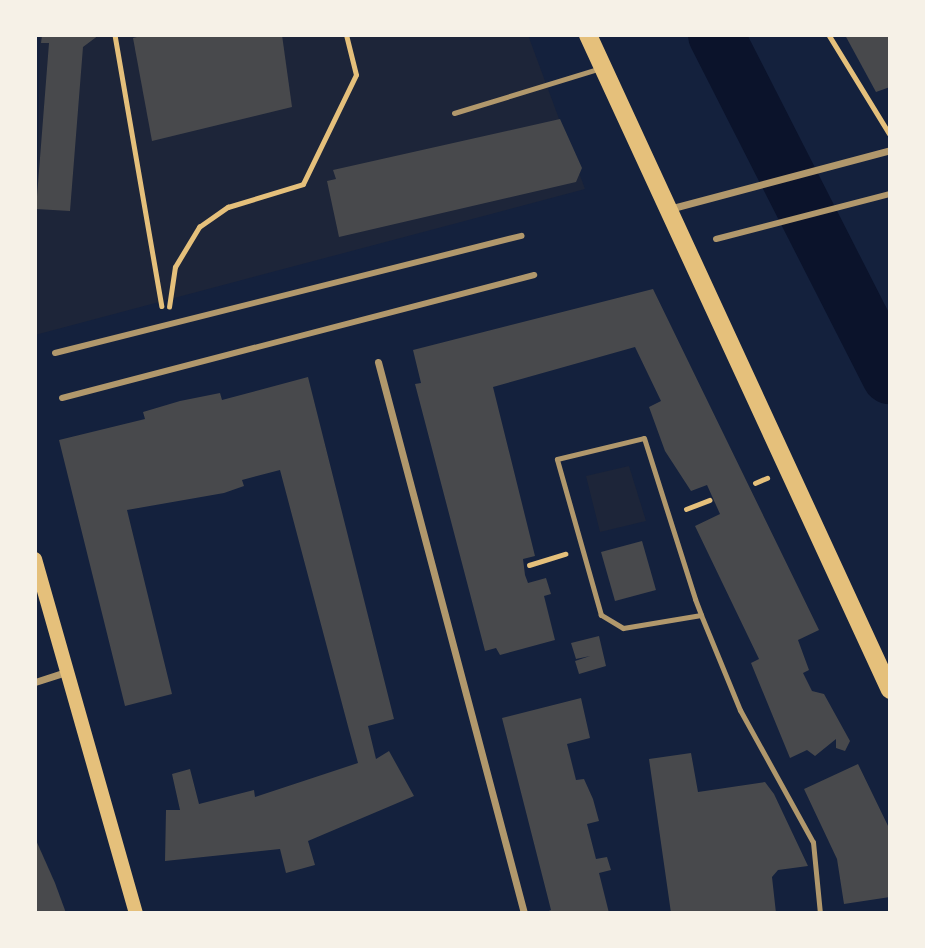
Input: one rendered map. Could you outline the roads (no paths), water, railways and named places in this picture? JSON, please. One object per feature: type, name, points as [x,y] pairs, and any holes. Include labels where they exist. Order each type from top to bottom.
[{"type":"main road","points":[[588,35],[890,690]]},
{"type":"main road","points":[[35,559],[136,913]]},
{"type":"street","points":[[669,209],[890,150]]},
{"type":"street","points":[[716,239],[890,194]]},
{"type":"street","points":[[55,353],[166,328],[522,236]]},
{"type":"street","points":[[62,398],[534,275]]},
{"type":"street","points":[[378,362],[524,913]]},
{"type":"street","points":[[35,682],[66,672]]},
{"type":"lane","points":[[454,113],[604,67]]},
{"type":"lane","points":[[701,615],[623,628],[601,615],[558,459],[644,438],[701,615],[740,709],[813,842],[820,913]]},
{"type":"waterway","points":[[716,35],[890,376]]}]
